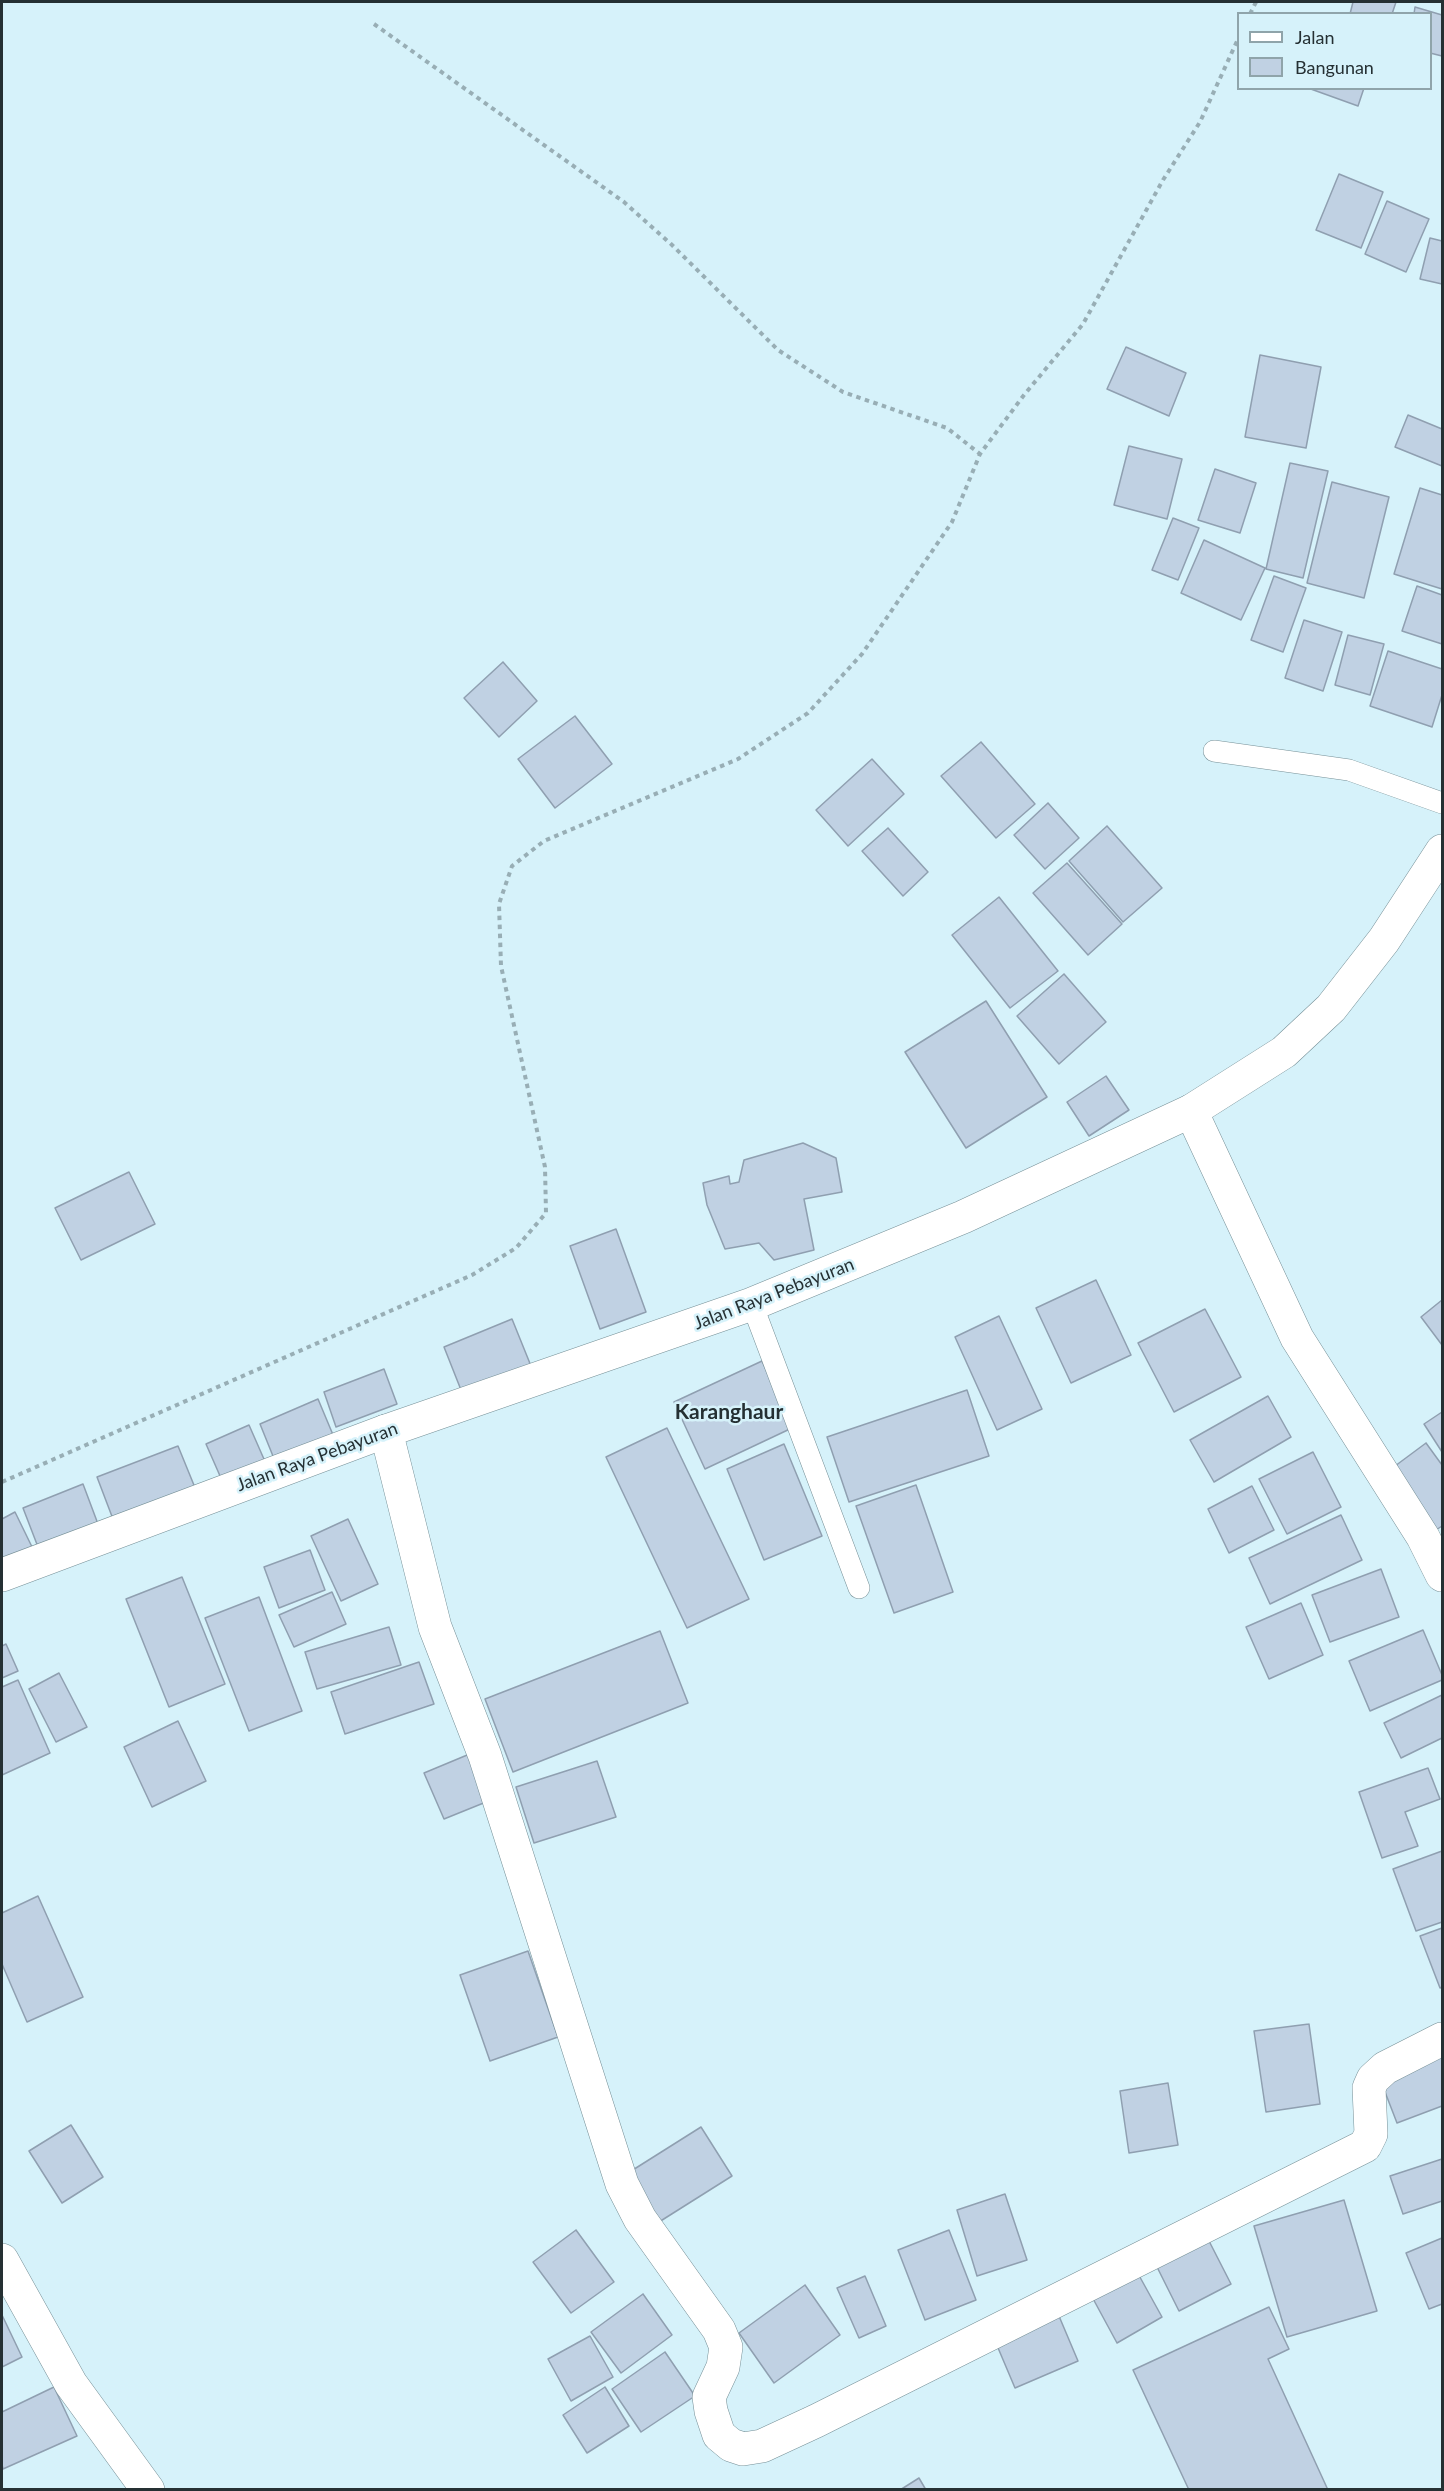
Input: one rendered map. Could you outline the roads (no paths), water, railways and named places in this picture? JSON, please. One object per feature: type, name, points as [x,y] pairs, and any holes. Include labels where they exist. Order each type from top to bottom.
[{"type":"street","name":"Jalan Raya Pebayuran","points":[[2,1575],[386,1431],[752,1305],[963,1217],[1191,1111],[1284,1053],[1331,1008],[1384,940],[1443,851]]},
{"type":"street","points":[[1191,1111],[1296,1338],[1423,1537],[1443,1575]]},
{"type":"street","points":[[386,1431],[435,1627],[485,1756],[622,2184],[640,2219],[719,2330],[726,2347],[723,2367],[709,2397],[719,2435],[731,2445],[743,2449],[762,2446],[816,2421],[1365,2146],[1371,2134],[1369,2088],[1373,2079],[1392,2064],[1443,2039]]},
{"type":"street","points":[[2,2260],[71,2384],[148,2490]]},
{"type":"lane","points":[[1214,751],[1349,770],[1443,803]]},
{"type":"lane","points":[[752,1305],[859,1588]]},
{"type":"district","name":"Karanghaur","points":[[729,1412]]}]
